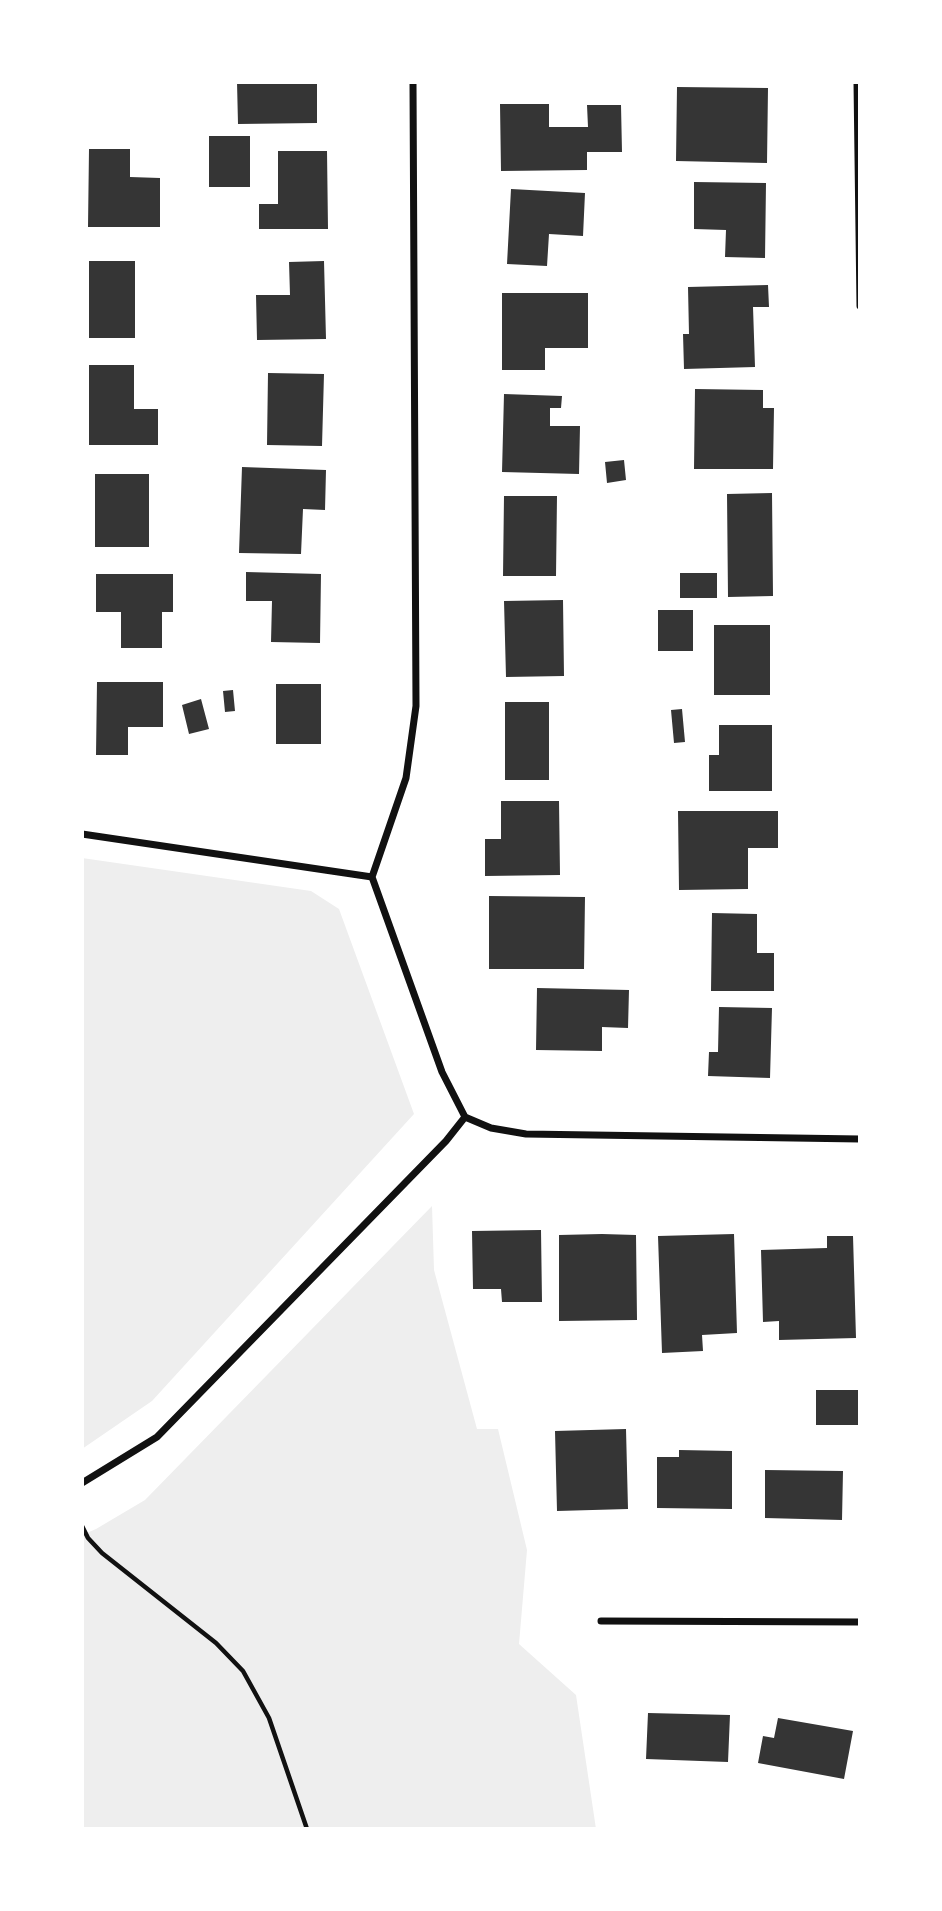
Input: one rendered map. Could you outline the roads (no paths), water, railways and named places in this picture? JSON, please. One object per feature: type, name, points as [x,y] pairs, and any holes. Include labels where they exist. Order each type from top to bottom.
[{"type":"street","points":[[413,82],[416,706],[406,778],[372,877],[442,1072],[465,1117],[491,1128],[526,1134],[860,1139]]},
{"type":"street","points":[[858,82],[860,306]]},
{"type":"street","points":[[82,834],[372,877]]},
{"type":"street","points":[[82,1483],[157,1437],[446,1141],[465,1117]]},
{"type":"street","points":[[601,1621],[860,1622]]}]
